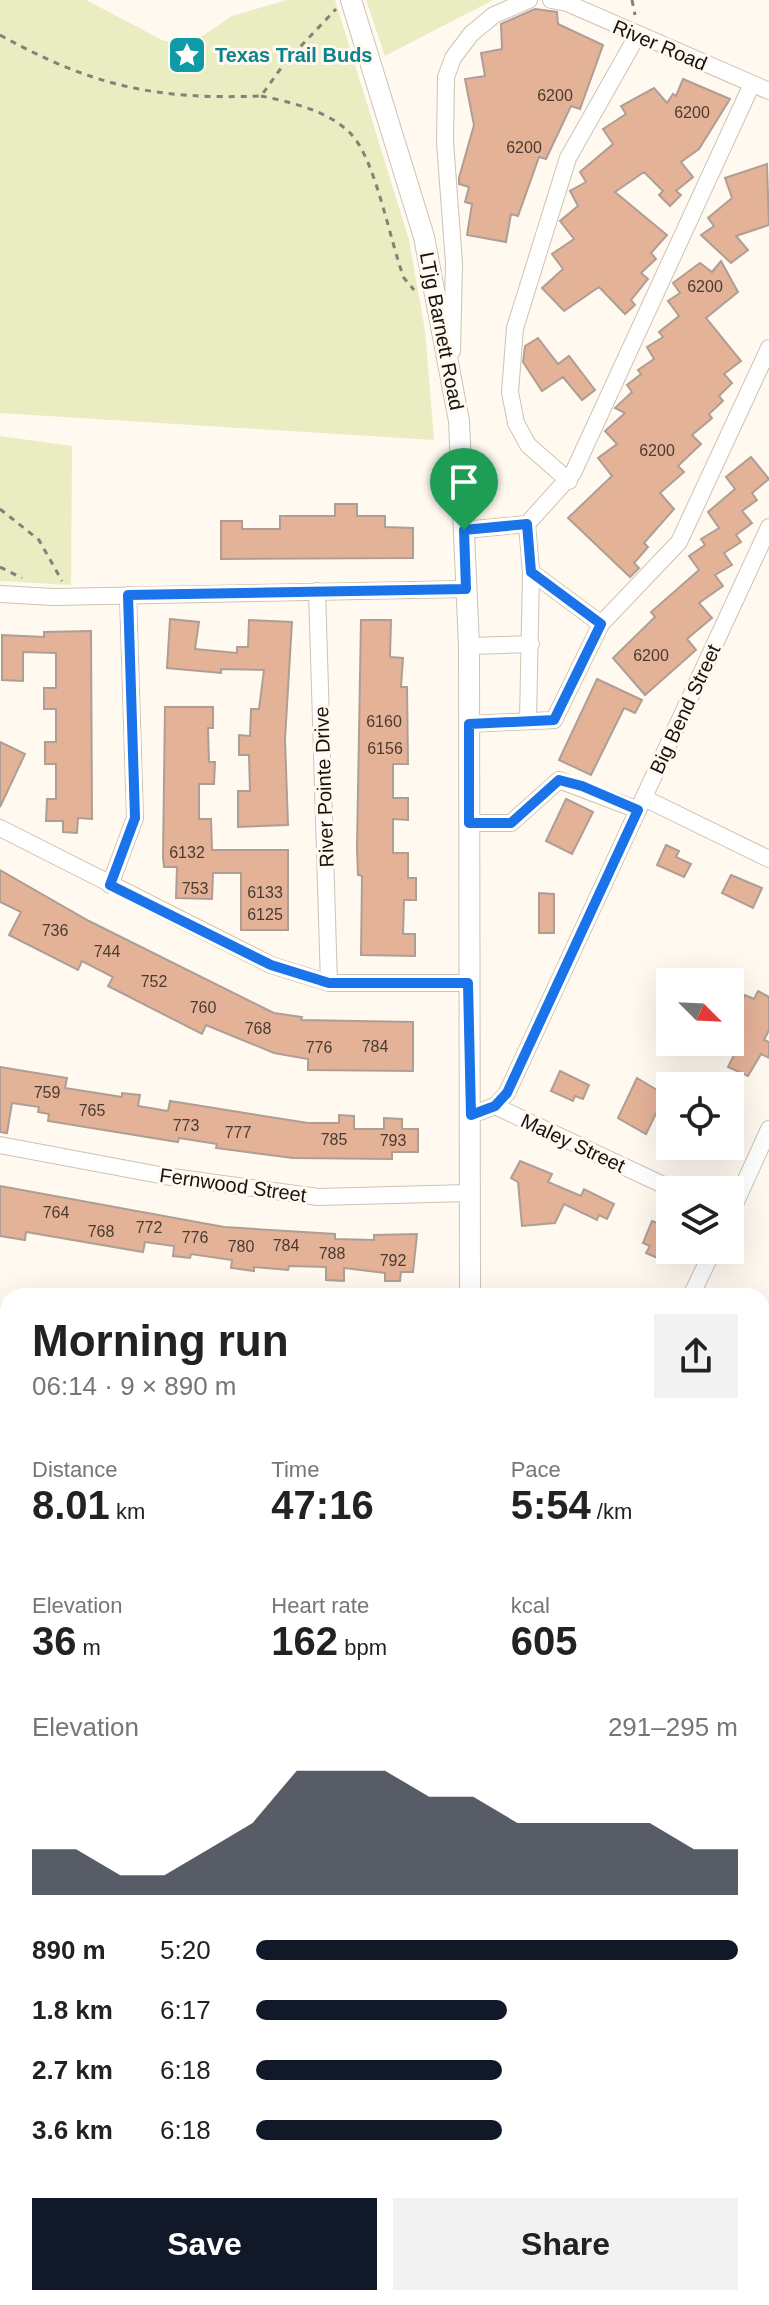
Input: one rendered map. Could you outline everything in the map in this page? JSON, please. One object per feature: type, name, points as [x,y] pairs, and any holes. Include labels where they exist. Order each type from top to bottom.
[{"type":"street","points":[[451,369],[454,263],[445,142],[446,77],[453,58],[471,34],[494,15],[529,0]]},
{"type":"street","name":"River Road","points":[[551,0],[567,3],[769,91]]},
{"type":"street","name":"LTjg Barnett Road","points":[[348,4],[424,237],[459,421],[469,646],[470,1288]]},
{"type":"street","points":[[569,481],[528,445],[516,423],[510,392],[515,328],[568,158],[637,36]]},
{"type":"street","points":[[464,530],[527,524],[569,481],[752,84]]},
{"type":"street","points":[[469,724],[554,720],[601,624],[679,542],[769,348]]},
{"type":"street","points":[[527,524],[531,572],[528,721]]},
{"type":"street","name":"Big Bend Street","points":[[495,1106],[507,1093],[769,527]]},
{"type":"street","points":[[531,572],[601,624]]},
{"type":"street","points":[[0,594],[466,589]]},
{"type":"street","name":"River Pointe Drive","points":[[317,591],[329,983]]},
{"type":"street","points":[[110,885],[135,818],[128,595]]},
{"type":"street","points":[[469,646],[531,644]]},
{"type":"street","points":[[469,823],[511,823],[559,780],[641,804],[769,859]]},
{"type":"street","points":[[0,828],[271,965],[329,983],[468,983]]},
{"type":"street","points":[[471,1115],[495,1106]]},
{"type":"street","name":"Maley Street","points":[[495,1106],[656,1182]]},
{"type":"street","points":[[744,1184],[769,1129]]},
{"type":"street","name":"Fernwood Street","points":[[0,1145],[165,1176],[318,1197],[469,1193]]},
{"type":"street","points":[[695,1288],[706,1264]]},
{"type":"path","points":[[261,96],[284,64],[348,4]]},
{"type":"path","points":[[0,35],[48,62],[95,81],[153,92],[215,98],[261,96],[292,102],[329,119],[352,135],[371,173],[404,278],[440,318]]},
{"type":"path","points":[[0,509],[39,540],[62,581]]},
{"type":"green space","points":[[0,0],[86,0],[164,41],[195,41],[232,16],[287,0],[335,0],[409,240],[425,330],[434,440],[0,413]]},
{"type":"green space","points":[[366,0],[493,0],[385,56]]},
{"type":"green space","points":[[0,436],[72,446],[71,585],[0,581]]},
{"type":"building","points":[[535,9],[557,12],[558,24],[603,45],[580,109],[571,106],[546,159],[539,157],[518,216],[511,214],[506,242],[467,235],[472,204],[465,202],[469,187],[459,184],[459,178],[474,125],[465,79],[485,76],[481,53],[502,49],[501,24]]},
{"type":"building","points":[[683,79],[730,99],[699,149],[681,162],[693,177],[676,191],[681,195],[670,206],[659,195],[663,191],[644,172],[615,192],[667,235],[651,253],[656,259],[641,273],[648,279],[631,300],[635,305],[625,314],[599,287],[564,311],[542,288],[563,269],[552,254],[574,239],[560,221],[578,206],[570,191],[586,182],[580,172],[613,144],[603,129],[626,114],[621,106],[654,88],[667,103],[673,94],[676,96]]},
{"type":"building","points":[[767,164],[769,225],[736,236],[748,250],[731,263],[701,235],[714,226],[708,218],[732,198],[725,178]]},
{"type":"building","points":[[721,261],[738,292],[706,318],[741,361],[724,374],[732,383],[719,396],[723,401],[709,414],[712,418],[692,435],[701,444],[678,466],[684,472],[660,493],[674,509],[644,543],[648,547],[634,563],[639,568],[630,577],[568,518],[612,476],[598,458],[617,444],[605,431],[625,413],[615,408],[632,392],[627,385],[641,374],[638,370],[654,359],[647,347],[663,337],[659,332],[679,316],[668,301],[680,293],[673,283],[700,263],[712,272]]},
{"type":"building","points":[[538,338],[558,364],[569,356],[595,390],[582,400],[563,377],[542,391],[523,362],[525,346]]},
{"type":"building","points":[[751,457],[769,479],[752,493],[757,500],[742,511],[752,523],[736,535],[741,542],[724,553],[732,565],[715,575],[723,586],[699,603],[712,618],[687,639],[696,650],[645,695],[613,658],[655,617],[651,612],[699,570],[689,556],[705,545],[701,539],[719,528],[708,512],[735,489],[726,477]]},
{"type":"building","points":[[335,504],[357,504],[357,516],[385,516],[385,527],[413,528],[413,558],[221,559],[221,521],[242,521],[242,529],[280,529],[280,516],[335,516]]},
{"type":"building","points":[[170,619],[199,622],[195,649],[237,653],[237,647],[248,647],[249,620],[292,622],[285,739],[288,825],[238,827],[238,791],[250,791],[249,755],[239,755],[239,735],[250,736],[251,709],[259,709],[264,670],[221,669],[221,673],[167,668]]},
{"type":"building","points":[[361,620],[391,620],[390,657],[403,658],[401,687],[407,687],[408,764],[393,764],[393,798],[408,798],[408,820],[393,819],[393,853],[408,853],[408,878],[416,878],[416,900],[404,900],[403,934],[415,934],[415,956],[361,955],[362,876],[358,875],[357,848]]},
{"type":"building","points":[[91,631],[92,819],[78,818],[77,833],[63,832],[63,821],[46,821],[47,799],[56,799],[56,764],[45,764],[45,742],[56,742],[56,709],[44,709],[44,688],[56,688],[56,653],[23,652],[23,681],[2,680],[2,635],[44,637],[44,632]]},
{"type":"building","points":[[597,679],[642,700],[635,713],[624,708],[591,775],[559,760]]},
{"type":"building","points":[[165,707],[213,707],[213,728],[208,728],[209,762],[215,762],[214,784],[199,784],[199,819],[211,819],[212,850],[288,850],[288,930],[241,930],[241,873],[213,873],[212,899],[176,898],[177,867],[164,867],[163,857]]},
{"type":"building","points":[[0,742],[25,754],[0,807]]},
{"type":"building","points":[[566,799],[593,812],[572,854],[546,841]]},
{"type":"building","points":[[666,845],[679,851],[676,857],[691,864],[684,877],[657,865]]},
{"type":"building","points":[[0,870],[89,921],[274,1013],[302,1017],[301,1020],[413,1022],[413,1071],[308,1070],[308,1059],[274,1053],[206,1025],[202,1034],[108,986],[113,977],[82,961],[78,970],[9,935],[21,912],[0,902]]},
{"type":"building","points":[[731,875],[762,888],[753,908],[722,893]]},
{"type":"building","points":[[539,893],[554,894],[554,933],[539,933]]},
{"type":"building","points":[[758,991],[769,997],[769,1030],[764,1040],[769,1042],[769,1058],[761,1054],[748,1076],[728,1067],[734,1056],[744,1056],[744,997],[754,999]]},
{"type":"building","points":[[0,1067],[67,1078],[65,1088],[122,1097],[122,1093],[140,1095],[138,1106],[168,1111],[170,1101],[308,1123],[339,1123],[339,1115],[354,1116],[354,1129],[384,1129],[384,1118],[402,1119],[402,1129],[418,1129],[418,1152],[392,1152],[392,1159],[293,1158],[216,1148],[217,1144],[179,1138],[178,1142],[48,1121],[49,1114],[38,1112],[39,1107],[12,1103],[7,1133],[0,1132]]},
{"type":"building","points":[[560,1071],[589,1085],[583,1099],[575,1096],[573,1101],[551,1091]]},
{"type":"building","points":[[637,1078],[656,1090],[656,1113],[646,1134],[618,1118]]},
{"type":"building","points":[[520,1161],[552,1174],[548,1182],[581,1196],[584,1189],[614,1204],[607,1219],[599,1215],[597,1220],[564,1204],[555,1223],[522,1226],[518,1182],[511,1178]]},
{"type":"building","points":[[0,1186],[224,1227],[335,1234],[335,1239],[374,1240],[374,1235],[417,1234],[413,1272],[401,1272],[400,1281],[385,1281],[385,1273],[344,1268],[344,1281],[326,1280],[326,1267],[289,1266],[288,1270],[254,1267],[254,1271],[231,1268],[232,1260],[191,1254],[190,1258],[173,1256],[174,1246],[145,1242],[143,1252],[26,1232],[25,1240],[0,1236]]},
{"type":"building","points":[[652,1221],[656,1223],[656,1257],[646,1253],[650,1246],[643,1243]]},
{"type":"place","name":"Texas Trail Buds","points":[[187,55]]},
{"type":"route","points":[[527,524],[531,572],[601,624],[554,720],[469,724],[469,823],[511,823],[559,780],[582,786],[638,810],[507,1093],[495,1106],[471,1115],[468,983],[329,983],[271,965],[110,885],[135,818],[128,595],[466,589],[464,530],[527,524]]}]
